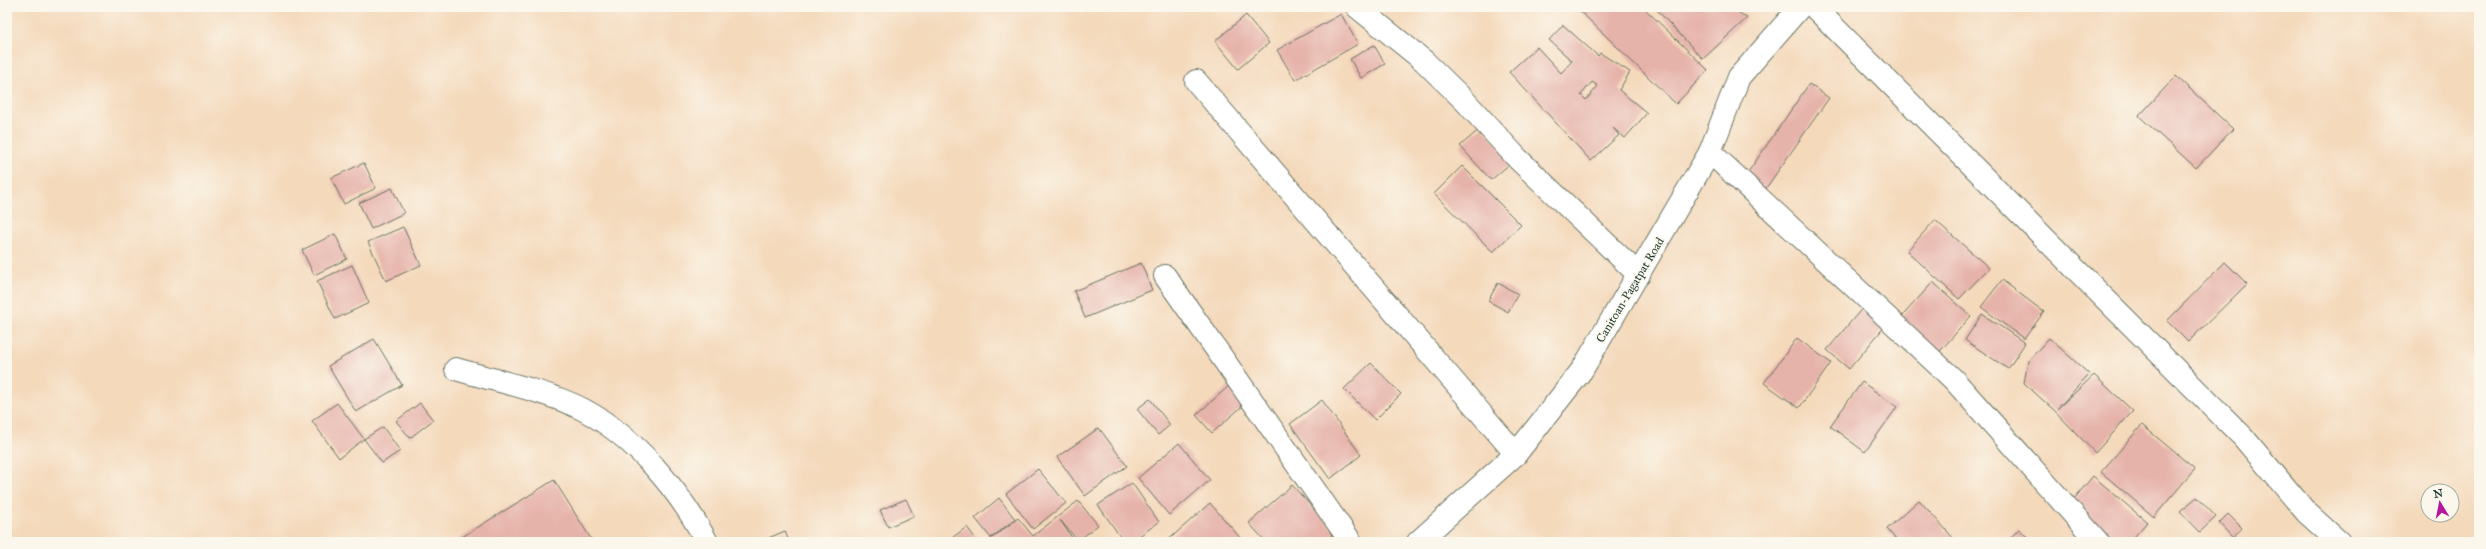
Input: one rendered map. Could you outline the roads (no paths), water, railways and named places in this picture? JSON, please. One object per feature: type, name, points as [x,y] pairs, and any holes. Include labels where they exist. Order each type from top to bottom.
[{"type":"street","points":[[1357,7],[1424,61],[1464,100],[1518,159],[1639,275]]},
{"type":"street","name":"Canitoan-Pagatpat Road","points":[[1418,542],[1516,454],[1582,370],[1710,152],[1739,77],[1800,7]]},
{"type":"street","points":[[1814,7],[2244,437],[2306,512],[2338,542]]},
{"type":"street","points":[[1196,81],[1516,454]]},
{"type":"street","points":[[1710,152],[1953,379],[2098,542]]},
{"type":"street","points":[[1165,276],[1352,542]]},
{"type":"street","points":[[456,369],[562,401],[583,410],[612,428],[643,454],[698,525],[706,542]]}]
